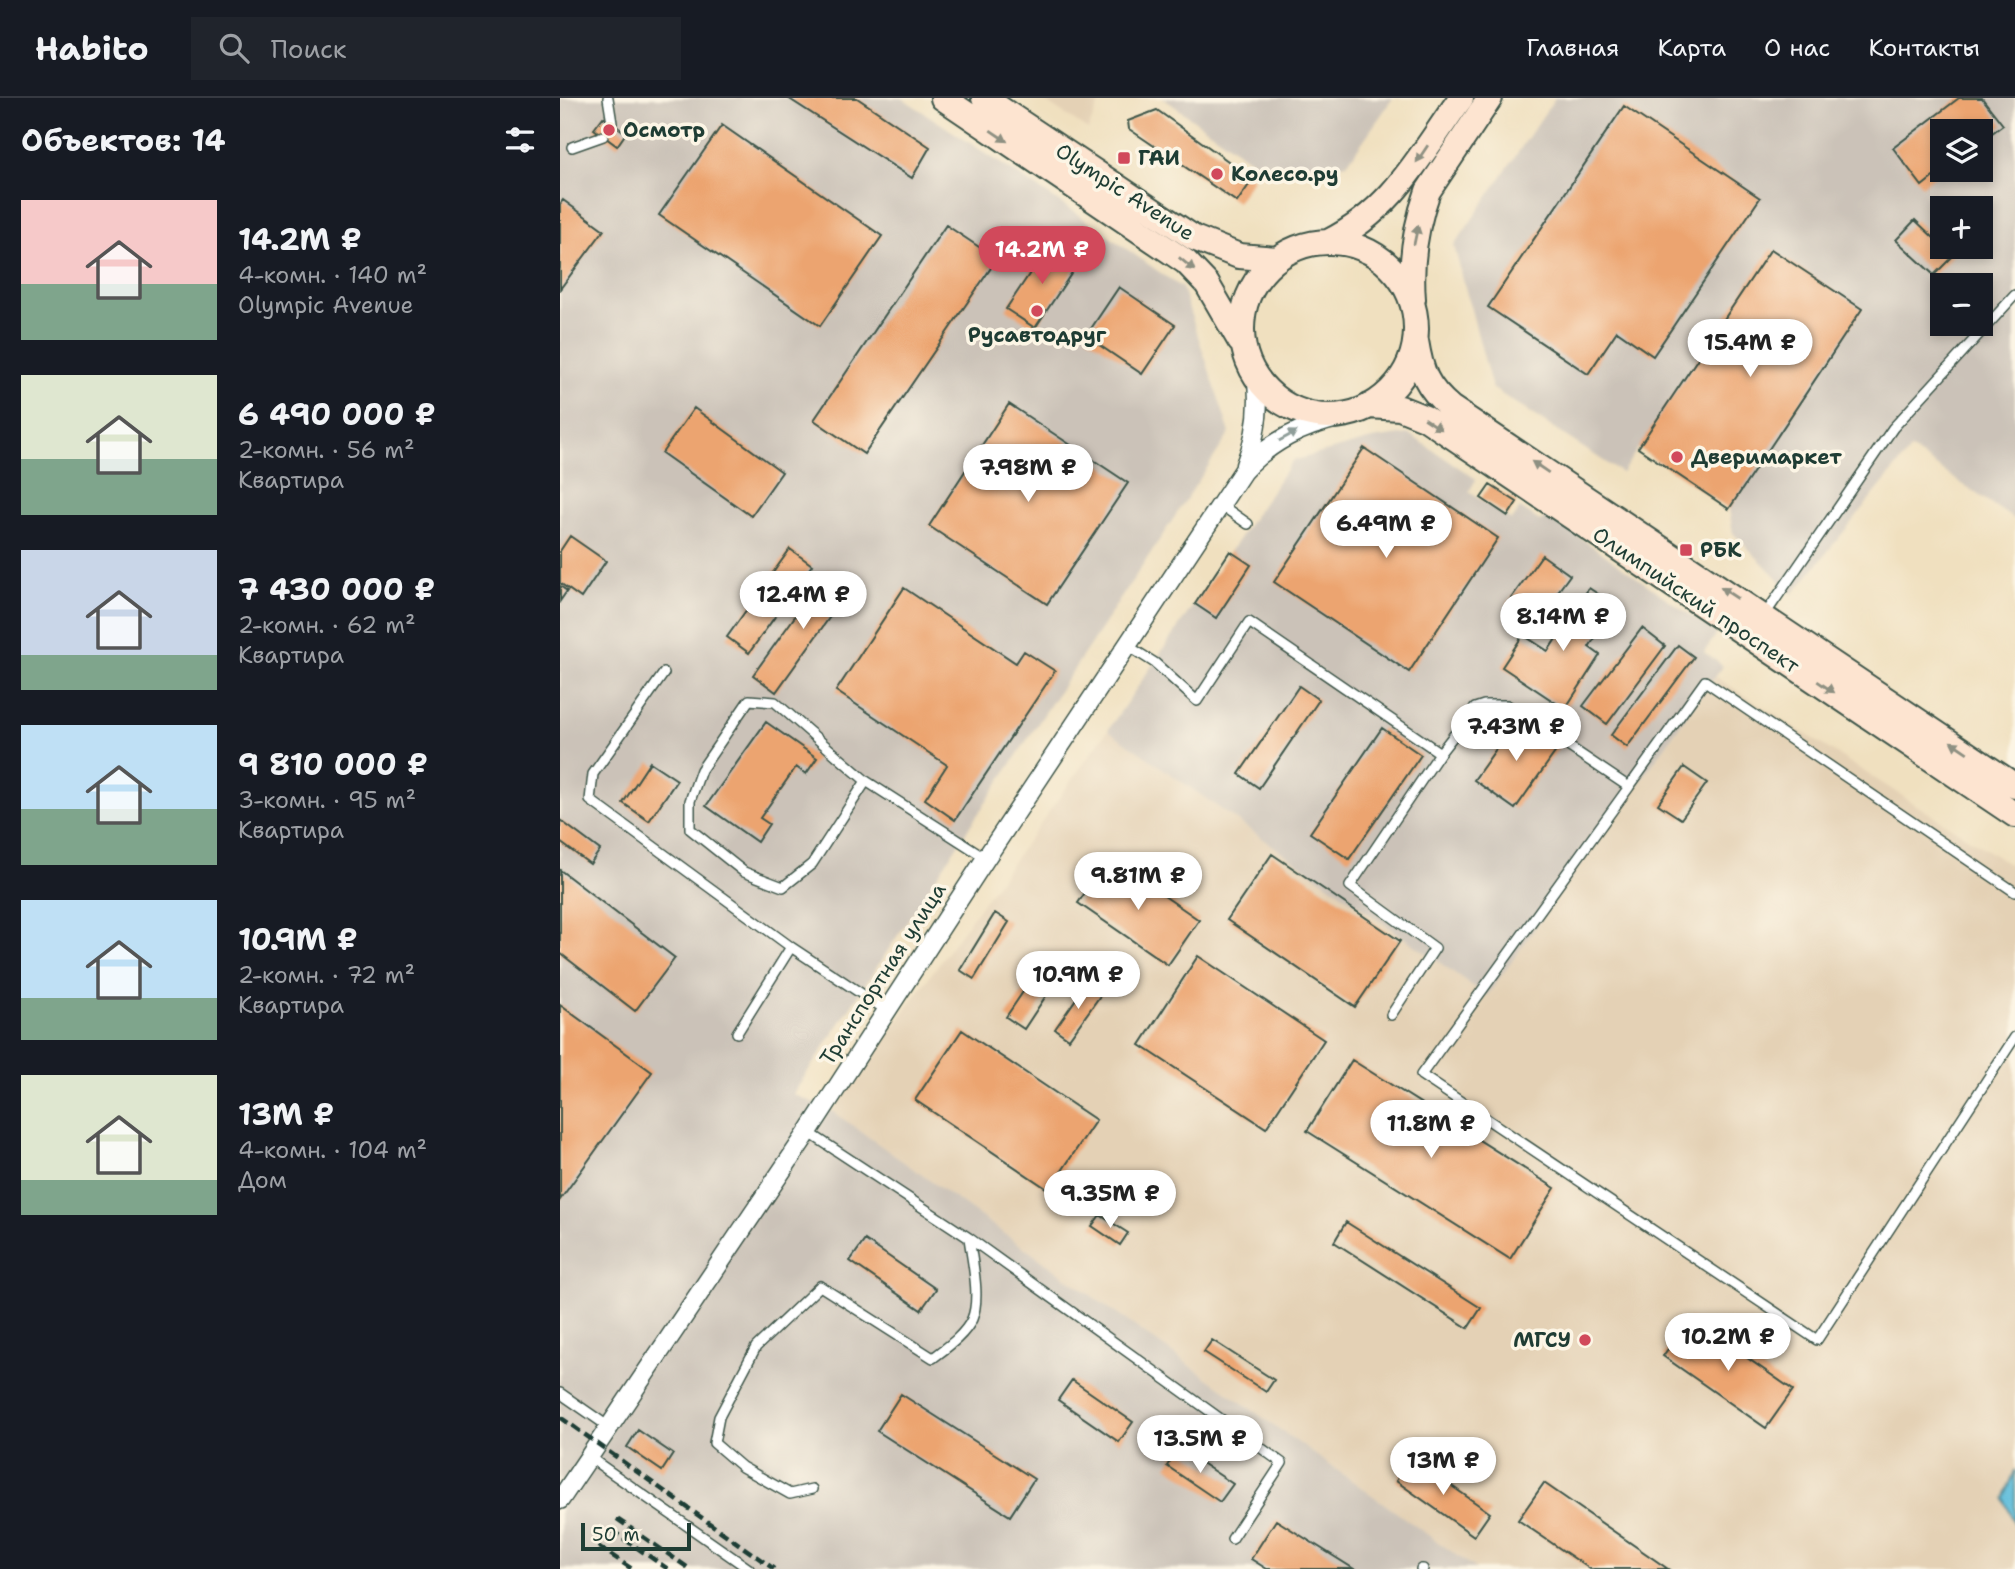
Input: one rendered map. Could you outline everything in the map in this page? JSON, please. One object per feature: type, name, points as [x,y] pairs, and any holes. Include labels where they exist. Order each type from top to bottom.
[{"type":"main road","name":"Olympic Avenue","points":[[943,98],[1186,262],[1207,284],[1242,345]]},
{"type":"main road","name":"Olympic Avenue","points":[[984,98],[1194,238],[1239,256],[1277,259]]},
{"type":"main road","points":[[1328,242],[1366,220],[1390,197],[1461,98]]},
{"type":"main road","points":[[1413,303],[1406,286],[1398,276],[1376,257],[1350,246],[1328,242],[1304,245],[1277,259],[1256,282],[1248,296],[1241,323],[1242,345],[1256,375],[1268,388],[1292,404],[1316,415],[1342,417],[1369,407],[1399,378],[1416,341],[1412,255],[1422,209],[1436,178],[1490,98]]},
{"type":"main road","name":"Олимпийский проспект","points":[[1416,341],[1424,377],[1437,397],[1451,408],[1764,615],[2015,786]]},
{"type":"main road","name":"Олимпийский проспект","points":[[1369,407],[1400,408],[1425,418],[2015,816]]},
{"type":"street","name":"Транспортная улица","points":[[1243,471],[1258,417],[1256,375]]},
{"type":"street","name":"Транспортная улица","points":[[560,1500],[808,1132],[1243,471],[1270,446],[1290,434],[1312,424],[1342,417]]},
{"type":"lane","points":[[608,98],[610,120]]},
{"type":"lane","points":[[572,147],[599,135]]},
{"type":"lane","points":[[1764,615],[1893,428],[2015,295]]},
{"type":"lane","points":[[1221,505],[1248,524]]},
{"type":"lane","points":[[1128,646],[1155,663],[1197,701],[1249,622],[1440,753]]},
{"type":"lane","points":[[664,673],[593,774],[590,800],[791,947],[886,1010]]},
{"type":"lane","points":[[2015,892],[1705,681],[1421,1075],[1816,1340],[2015,1037]]},
{"type":"lane","points":[[866,781],[812,864],[783,887],[744,872],[690,829],[690,801],[701,770],[750,700],[775,702],[866,781],[986,858]]},
{"type":"lane","points":[[1391,1015],[1436,948],[1350,886],[1440,753],[1475,708],[1484,705],[1507,705],[1629,787]]},
{"type":"lane","points":[[737,1033],[791,947]]},
{"type":"lane","points":[[808,1132],[969,1238],[1282,1463],[1232,1539]]},
{"type":"lane","points":[[812,1489],[790,1494],[742,1467],[714,1443],[719,1417],[756,1347],[820,1286],[933,1358],[953,1342],[972,1320],[976,1288],[969,1238]]},
{"type":"lane","points":[[560,1393],[609,1427]]},
{"type":"lane","points":[[589,1457],[749,1569]]},
{"type":"shaded area","points":[[560,98],[902,98],[1077,214],[1182,288],[1230,433],[793,1094],[832,1111],[1476,1569],[560,1569]]},
{"type":"shaded area","points":[[1040,98],[1101,98],[1088,130]]},
{"type":"shaded area","points":[[1163,98],[1393,98],[1347,164],[1274,177]]},
{"type":"shaded area","points":[[1555,98],[2015,98],[2015,520],[1911,449],[1793,594],[1733,533],[1729,509],[1638,448],[1622,473],[1492,388],[1454,246]]},
{"type":"shaded area","points":[[1409,434],[1476,479],[1469,492],[1511,520],[1520,508],[1541,522],[1547,514],[1717,634],[1704,652],[1723,666],[1487,996],[1108,730],[1292,461],[1372,439]]},
{"type":"shaded area","name":"МГСУ","points":[[1716,677],[2015,868],[2015,1569],[1476,1569],[832,1111],[1108,730],[1487,996]]},
{"type":"water","points":[[2015,1470],[2015,1524],[2004,1499]]},
{"type":"building","points":[[788,98],[857,98],[930,147],[912,178]]},
{"type":"building","points":[[1959,98],[1982,98],[2003,125],[1993,132],[1993,119],[1931,119]]},
{"type":"building","points":[[1624,106],[1760,198],[1653,356],[1617,331],[1588,374],[1488,307]]},
{"type":"building","points":[[1157,110],[1253,179],[1237,202],[1129,129],[1128,121]]},
{"type":"building","name":"Осмотр","points":[[603,117],[626,133],[617,146],[594,129]]},
{"type":"building","points":[[1930,120],[1930,180],[1922,186],[1893,148]]},
{"type":"building","points":[[722,125],[882,236],[820,326],[659,215]]},
{"type":"building","points":[[563,200],[604,230],[560,289],[560,204]]},
{"type":"building","points":[[1915,220],[1930,234],[1930,259],[1950,259],[1936,273],[1932,273],[1896,240]]},
{"type":"building","points":[[946,225],[997,259],[864,454],[814,420]]},
{"type":"building","points":[[1050,243],[1079,262],[1035,328],[1006,309]]},
{"type":"building","points":[[1771,249],[1862,309],[1729,509],[1638,448]]},
{"type":"building","points":[[1119,287],[1175,325],[1142,374],[1086,336]]},
{"type":"building","points":[[1009,404],[1128,483],[1047,604],[929,526]]},
{"type":"building","points":[[694,408],[782,472],[751,516],[662,453]]},
{"type":"building","points":[[1364,448],[1498,538],[1409,672],[1274,582]]},
{"type":"building","points":[[1490,485],[1517,502],[1508,516],[1481,498]]},
{"type":"building","points":[[570,536],[606,561],[581,598],[560,583],[560,551]]},
{"type":"building","points":[[790,549],[812,565],[749,653],[727,637]]},
{"type":"building","points":[[1230,551],[1251,565],[1216,618],[1195,604]]},
{"type":"building","points":[[1542,555],[1570,575],[1535,623],[1507,604]]},
{"type":"building","points":[[829,569],[852,586],[776,692],[753,675]]},
{"type":"building","points":[[560,586],[567,591],[560,601]]},
{"type":"building","points":[[904,588],[1016,663],[1024,651],[1055,671],[955,820],[925,799],[947,765],[836,691]]},
{"type":"building","points":[[1589,588],[1616,606],[1589,647],[1600,655],[1565,709],[1502,667],[1523,635],[1548,651]]},
{"type":"building","points":[[1642,628],[1665,646],[1607,724],[1583,706]]},
{"type":"building","points":[[1678,645],[1694,657],[1627,747],[1611,735]]},
{"type":"building","points":[[1299,686],[1319,700],[1259,788],[1239,774]]},
{"type":"building","points":[[1518,718],[1559,747],[1515,809],[1474,780]]},
{"type":"building","points":[[766,722],[817,758],[806,774],[796,767],[760,818],[769,824],[757,842],[706,806]]},
{"type":"building","points":[[1382,728],[1421,755],[1349,859],[1310,833]]},
{"type":"building","points":[[650,762],[677,780],[649,821],[623,803]]},
{"type":"building","points":[[1684,767],[1707,783],[1681,819],[1658,804]]},
{"type":"building","points":[[560,820],[600,850],[590,864],[560,842]]},
{"type":"building","points":[[1272,854],[1400,941],[1355,1007],[1227,920]]},
{"type":"building","points":[[1109,858],[1199,920],[1168,965],[1078,903]]},
{"type":"building","points":[[560,870],[675,958],[635,1011],[560,953]]},
{"type":"building","points":[[995,913],[1009,922],[974,979],[960,970]]},
{"type":"building","points":[[1198,956],[1324,1040],[1266,1128],[1140,1045]]},
{"type":"building","points":[[1044,961],[1061,973],[1024,1029],[1006,1017]]},
{"type":"building","points":[[1087,983],[1102,993],[1069,1039],[1055,1029]]},
{"type":"building","points":[[560,1005],[652,1072],[560,1200]]},
{"type":"building","points":[[962,1030],[1096,1120],[1049,1190],[915,1100]]},
{"type":"building","points":[[1352,1060],[1555,1188],[1510,1259],[1307,1131]]},
{"type":"building","points":[[1100,1215],[1128,1233],[1120,1245],[1092,1226]]},
{"type":"building","points":[[1346,1222],[1481,1308],[1468,1328],[1334,1242]]},
{"type":"building","points":[[865,1240],[936,1289],[921,1310],[850,1261]]},
{"type":"building","points":[[1690,1318],[1793,1390],[1766,1428],[1663,1356]]},
{"type":"building","points":[[1212,1340],[1274,1380],[1266,1392],[1204,1352]]},
{"type":"building","points":[[1072,1380],[1133,1422],[1119,1442],[1058,1400]]},
{"type":"building","points":[[901,1394],[1034,1479],[1010,1516],[877,1431]]},
{"type":"building","points":[[638,1430],[673,1454],[662,1471],[627,1447]]},
{"type":"building","points":[[1179,1448],[1233,1484],[1220,1502],[1167,1466]]},
{"type":"building","points":[[1412,1458],[1490,1513],[1474,1536],[1396,1481]]},
{"type":"building","points":[[1544,1483],[1668,1569],[1590,1569],[1518,1520]]},
{"type":"building","points":[[1276,1520],[1354,1569],[1267,1569],[1251,1559]]},
{"type":"railway","points":[[560,1417],[774,1569]]},
{"type":"railway","points":[[617,1519],[690,1569]]},
{"type":"railway","points":[[611,1530],[668,1569]]},
{"type":"railway","points":[[598,1546],[632,1569]]},
{"type":"place","name":"Осмотр","points":[[609,130]]},
{"type":"place","name":"ГАИ","points":[[1124,158]]},
{"type":"place","name":"Колесо.ру","points":[[1217,174]]},
{"type":"place","name":"Русавтодруг","points":[[1037,311]]},
{"type":"place","name":"Дверимаркет","points":[[1677,457]]},
{"type":"place","name":"РБК","points":[[1686,550]]},
{"type":"place","name":"МГСУ","points":[[1585,1340]]}]
